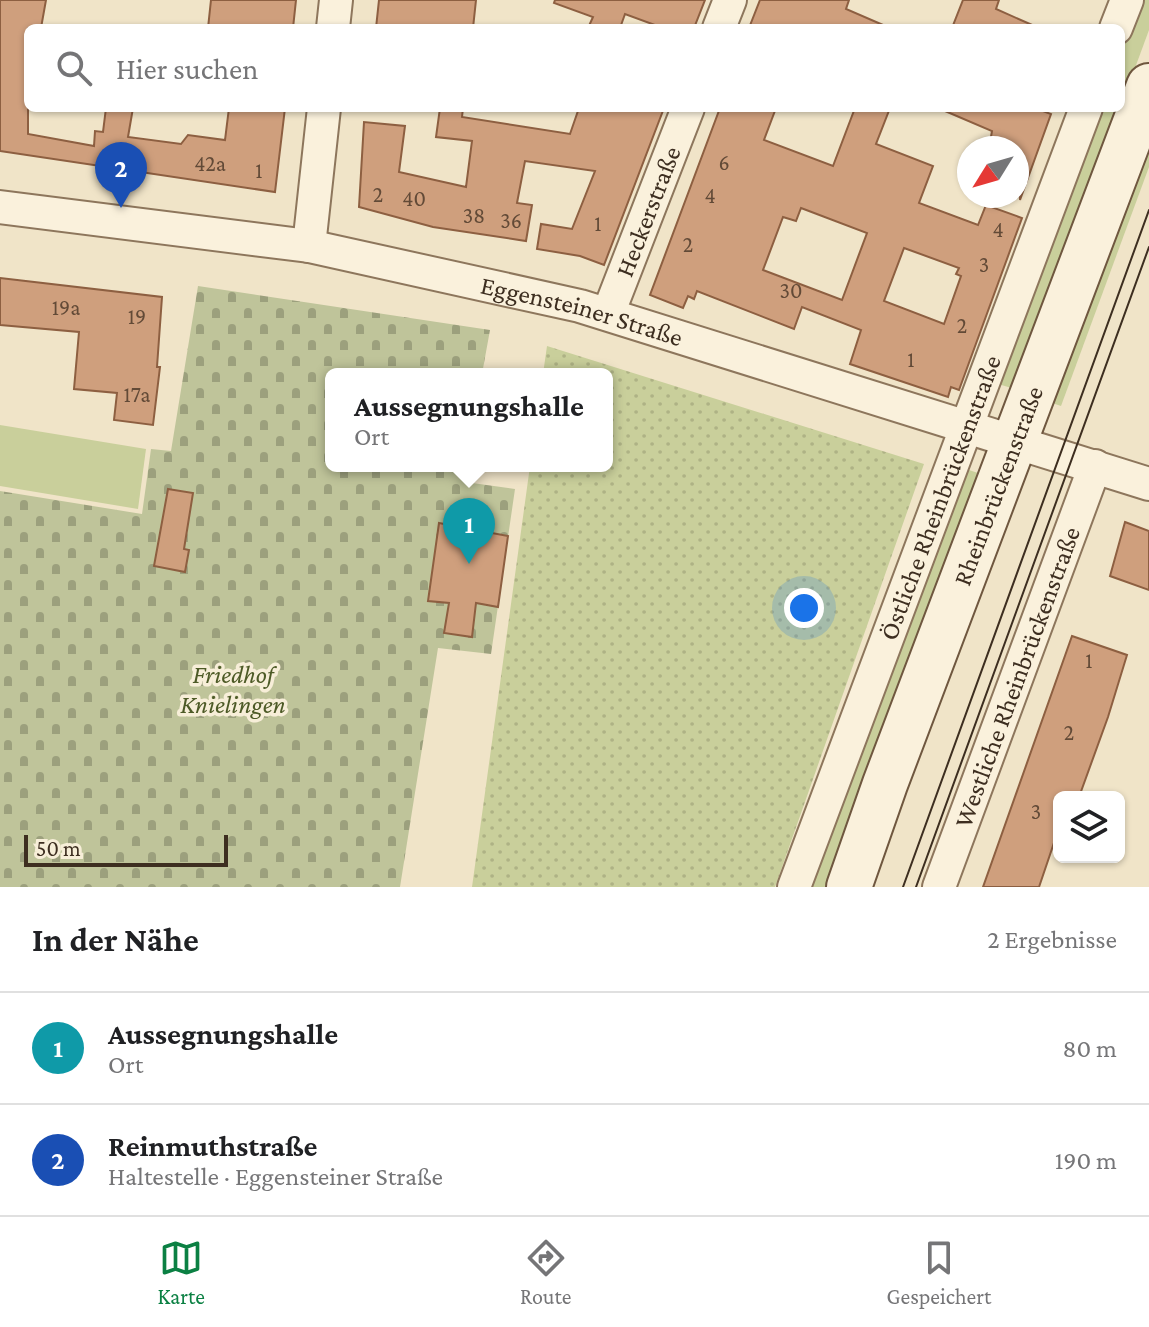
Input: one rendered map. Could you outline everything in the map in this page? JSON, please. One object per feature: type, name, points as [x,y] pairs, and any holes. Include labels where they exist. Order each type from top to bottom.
[{"type":"main road","name":"Rheinbrückenstraße","points":[[849,887],[890,770],[1149,86]]},
{"type":"street","points":[[333,24],[336,0]]},
{"type":"street","points":[[721,24],[730,0]]},
{"type":"street","points":[[1118,24],[1127,0]]},
{"type":"street","points":[[309,246],[324,112]]},
{"type":"street","name":"Heckerstraße","points":[[608,314],[686,112]]},
{"type":"street","name":"Östliche Rheinbrückenstraße","points":[[794,887],[1085,112]]},
{"type":"street","name":"Eggensteiner Straße","points":[[0,207],[309,246],[608,314],[1149,484]]},
{"type":"street","name":"Westliche Rheinbrückenstraße","points":[[939,887],[1095,466]]},
{"type":"green space","points":[[1140,0],[1149,0],[1149,30],[1125,95],[1125,41]]},
{"type":"green space","points":[[1099,112],[1119,112],[1015,389],[998,384]]},
{"type":"green space","points":[[1149,139],[1149,167],[1061,406],[1052,403]]},
{"type":"green space","name":"Friedhof Knielingen","points":[[198,286],[490,330],[483,368],[325,368],[325,472],[466,472],[465,482],[515,489],[491,654],[438,648],[400,887],[0,887],[0,491],[142,514],[151,449],[171,451]]},
{"type":"green space","points":[[547,346],[924,464],[775,887],[472,887],[529,472],[613,472],[613,368],[544,368]]},
{"type":"green space","points":[[0,425],[146,449],[138,509],[0,486]]},
{"type":"green space","points":[[966,469],[984,475],[835,887],[812,887]]},
{"type":"building","points":[[0,0],[46,0],[42,24],[24,24],[24,112],[28,112],[28,134],[94,146],[95,131],[103,132],[106,112],[132,112],[128,137],[181,144],[188,135],[225,140],[228,112],[285,112],[275,192],[0,151]]},
{"type":"building","points":[[211,0],[296,0],[293,24],[208,24]]},
{"type":"building","points":[[379,0],[476,0],[473,24],[376,24]]},
{"type":"building","points":[[555,0],[705,0],[696,24],[652,24],[625,14],[621,24],[590,24],[593,17],[554,3]]},
{"type":"building","points":[[760,0],[849,0],[846,9],[881,24],[751,24]]},
{"type":"building","points":[[963,0],[999,0],[996,9],[1030,24],[954,24]]},
{"type":"building","points":[[439,112],[463,112],[462,117],[570,134],[578,112],[662,112],[604,265],[580,256],[537,249],[541,224],[572,229],[595,171],[525,161],[517,203],[532,205],[526,241],[433,227],[359,207],[364,122],[405,126],[399,172],[466,187],[472,141],[436,137]]},
{"type":"building","points":[[719,112],[774,112],[764,140],[833,166],[853,112],[888,112],[876,144],[933,166],[919,203],[978,225],[985,208],[994,208],[1022,218],[959,390],[951,387],[948,397],[850,364],[861,330],[802,307],[794,329],[697,291],[694,299],[688,296],[683,308],[650,295]],"holes":[[[801,208],[867,233],[842,300],[763,270],[783,217],[796,221]],[[904,248],[959,268],[956,274],[961,276],[944,324],[884,301]]]},
{"type":"building","points":[[947,112],[1051,114],[1029,175],[1029,136],[991,136],[992,131]]},
{"type":"building","points":[[0,278],[162,297],[157,367],[160,367],[153,425],[114,420],[117,393],[74,389],[79,332],[0,325]]},
{"type":"building","points":[[168,489],[193,493],[184,549],[189,550],[185,572],[154,566]]},
{"type":"building","points":[[1125,522],[1149,531],[1149,590],[1110,576]]},
{"type":"building","points":[[439,523],[508,536],[498,607],[476,603],[472,637],[444,633],[449,603],[428,601]]},
{"type":"building","points":[[1072,636],[1127,655],[1081,791],[1053,791],[1053,846],[1039,887],[983,887]]},
{"type":"tram line","points":[[903,887],[1149,210]]},
{"type":"tram line","points":[[916,887],[1149,247]]},
{"type":"place","name":"Reinmuthstraße","points":[[121,208]]},
{"type":"place","name":"Aussegnungshalle","points":[[469,564]]}]
